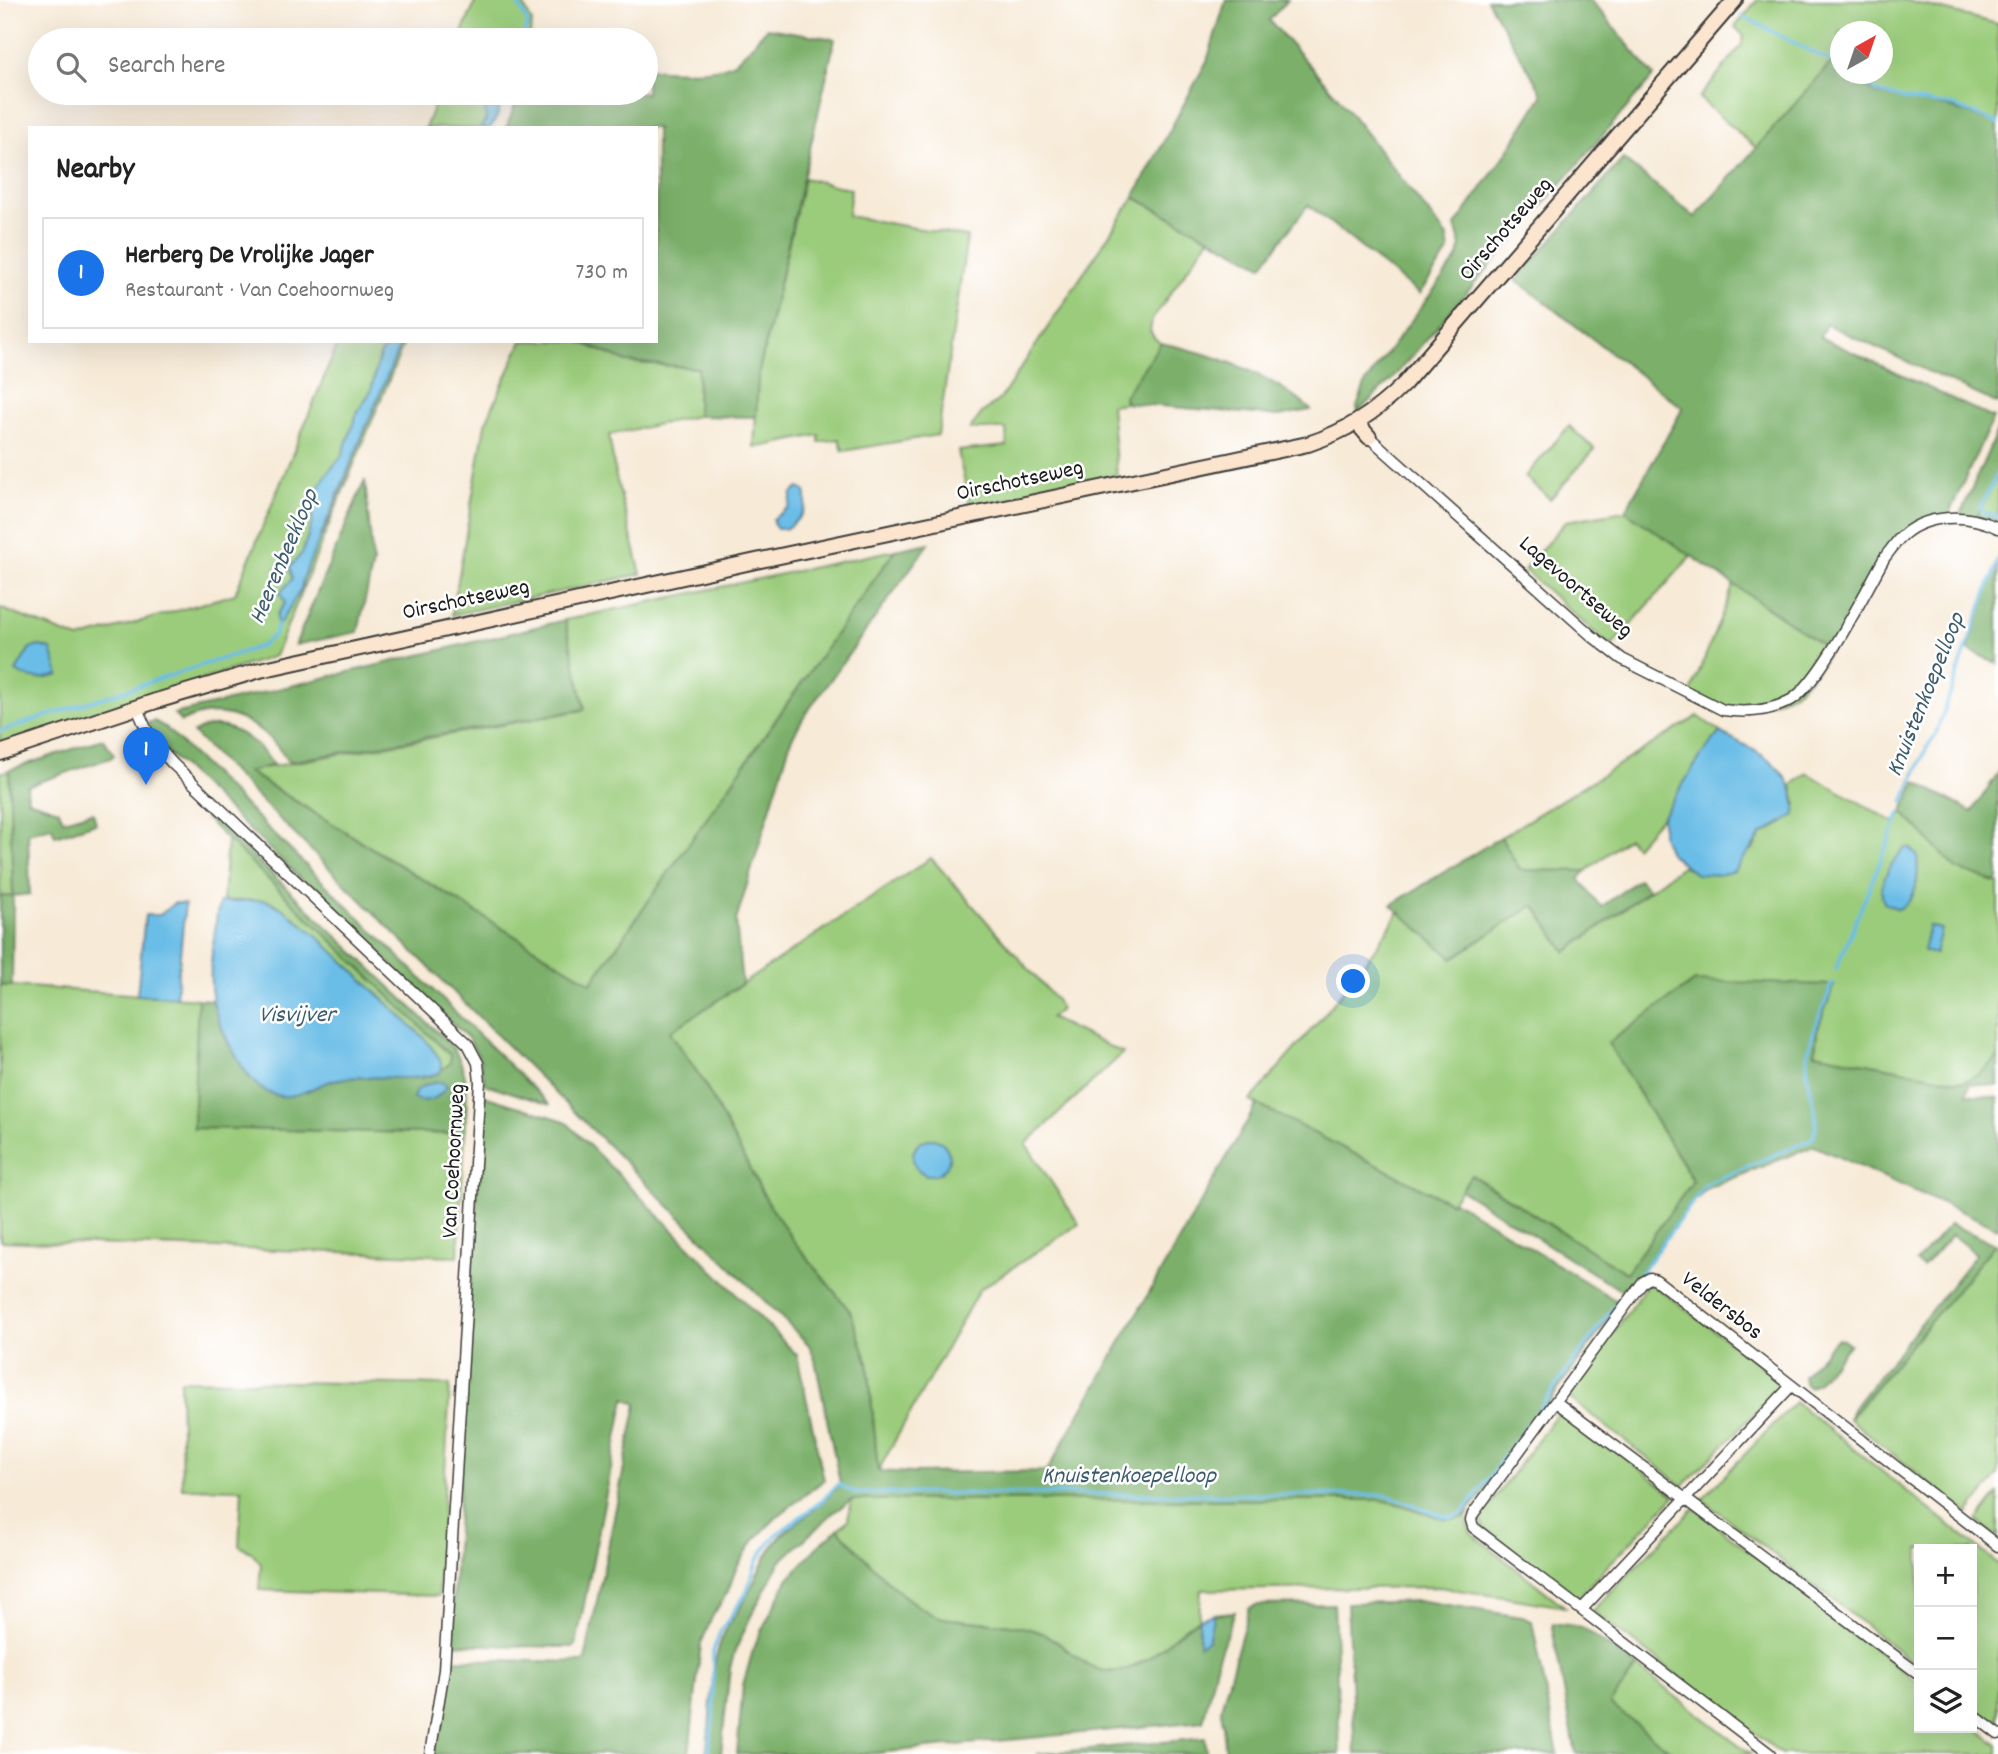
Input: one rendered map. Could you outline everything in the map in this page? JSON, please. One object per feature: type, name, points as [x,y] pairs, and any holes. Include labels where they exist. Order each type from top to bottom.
[{"type":"street","name":"Oirschotseweg","points":[[0,753],[260,670],[1308,444],[1358,424],[1404,384],[1735,0]]},
{"type":"street","name":"Lagevoortseweg","points":[[1358,424],[1369,437],[1592,636],[1622,659],[1711,706],[1741,713],[1764,710],[1792,699],[1810,683],[1899,538],[1918,525],[1941,518],[1964,518],[1998,528]]},
{"type":"street","name":"Van Coehoornweg","points":[[137,708],[151,740],[173,764],[468,1044],[478,1063],[480,1082],[444,1670],[430,1754]]},
{"type":"street","name":"Veldersbos","points":[[1770,1754],[1473,1527],[1471,1520],[1643,1282],[1650,1278],[1656,1280],[1998,1546]]},
{"type":"street","points":[[1582,1609],[1791,1386]]},
{"type":"street","points":[[1556,1402],[1914,1670]]},
{"type":"street","points":[[1977,1718],[1998,1734]]},
{"type":"green space","points":[[476,0],[521,0],[532,22],[531,28],[464,28]]},
{"type":"green space","points":[[1226,0],[1288,0],[1269,20],[1337,96],[1447,237],[1449,251],[1419,294],[1308,205],[1262,266],[1134,197],[1207,61]]},
{"type":"green space","points":[[1487,0],[1591,0],[1654,76],[1393,378],[1358,412],[1357,407],[1366,382],[1458,257],[1461,245],[1455,226],[1542,96]]},
{"type":"green space","points":[[1757,0],[1904,0],[1998,24],[1998,123],[1947,107],[1875,93],[1863,84],[1893,84],[1893,21],[1830,21],[1830,64],[1756,148],[1699,98],[1741,46],[1744,36],[1735,27]]},
{"type":"green space","points":[[767,28],[835,39],[758,376],[756,417],[697,416],[698,368],[627,362],[584,343],[658,343],[658,126],[507,126],[515,105],[658,105],[658,69],[714,69],[733,63]]},
{"type":"green space","points":[[1830,64],[1830,84],[1863,84],[1875,93],[1947,107],[1998,123],[1998,404],[1826,324],[1820,337],[1993,418],[1948,516],[1909,528],[1830,650],[1625,511],[1683,408],[1516,280],[1623,159],[1695,217]]},
{"type":"green space","points":[[434,105],[492,105],[482,126],[426,126]]},
{"type":"green space","points":[[804,178],[851,189],[848,216],[967,237],[938,435],[843,451],[839,439],[819,442],[819,435],[754,448],[758,376]]},
{"type":"green space","points":[[1134,197],[1209,238],[1152,320],[1150,331],[1161,343],[1125,396],[1125,403],[1111,405],[1117,476],[970,507],[958,451],[1007,446],[1006,429],[970,429],[982,413],[1001,398]]},
{"type":"green space","points":[[338,343],[392,343],[382,352],[378,361],[371,391],[358,411],[342,456],[316,493],[312,523],[302,553],[290,567],[292,579],[301,589],[310,560],[332,513],[393,362],[401,343],[404,343],[275,656],[0,745],[0,608],[79,639],[235,594]]},
{"type":"green space","points":[[521,343],[584,343],[627,362],[698,368],[697,416],[609,435],[616,477],[641,574],[452,615],[485,424]]},
{"type":"green space","points":[[1161,343],[1221,359],[1260,375],[1311,410],[1279,416],[1125,403],[1124,396]]},
{"type":"green space","points":[[1569,426],[1595,449],[1550,499],[1525,477]]},
{"type":"green space","points":[[1998,429],[1998,474],[1977,516],[1960,515]]},
{"type":"green space","points":[[1998,474],[1998,521],[1977,516]]},
{"type":"green space","points":[[365,480],[373,563],[358,632],[295,645]]},
{"type":"green space","points":[[1625,511],[1692,555],[1611,647],[1524,570],[1566,521]]},
{"type":"green space","points":[[929,543],[803,718],[791,740],[736,921],[742,984],[670,1032],[703,1081],[768,1203],[795,1243],[850,1311],[868,1363],[878,1471],[1047,1471],[1257,1104],[1451,1203],[1454,1201],[1620,1303],[1487,1489],[1463,1517],[1431,1515],[1400,1504],[1378,1500],[851,1500],[779,1563],[735,1651],[730,1668],[721,1754],[706,1754],[715,1666],[724,1633],[775,1543],[827,1498],[840,1483],[815,1360],[809,1345],[193,733],[215,726],[238,732],[258,747],[273,765],[248,772],[591,983],[895,550]]},
{"type":"green space","points":[[895,550],[591,983],[247,771],[584,710],[565,620]]},
{"type":"green space","points":[[1998,558],[1998,664],[1968,650]]},
{"type":"green space","points":[[1734,584],[1830,650],[1807,681],[1790,694],[1768,703],[1733,709],[1690,695]]},
{"type":"green space","points":[[565,620],[585,709],[288,762],[268,737],[242,720],[212,713],[181,722],[174,714]]},
{"type":"green space","points":[[1698,716],[1720,732],[1701,756],[1666,812],[1635,847],[1628,838],[1586,871],[1520,870],[1501,837]]},
{"type":"green space","points":[[154,721],[165,727],[550,1105],[485,1084],[480,1059],[468,1038],[162,747],[151,735],[148,723]]},
{"type":"green space","points":[[103,739],[114,755],[111,758],[27,786],[28,800],[59,810],[63,820],[93,812],[96,823],[55,836],[52,827],[28,833],[30,894],[13,896],[9,770]]},
{"type":"green space","points":[[9,770],[13,896],[0,896],[0,773]]},
{"type":"green space","points":[[1807,773],[1896,823],[1902,812],[1956,869],[1998,883],[1998,1057],[1981,1073],[1964,1082],[1815,1053],[1817,1030],[1834,985],[1608,1043],[1693,1181],[1626,1273],[1472,1175],[1451,1203],[1250,1101],[1347,986],[1399,912],[1453,958],[1534,905],[1566,952],[1683,865],[1696,874],[1753,849],[1762,834],[1782,824],[1796,804],[1792,785]]},
{"type":"green space","points":[[1998,773],[1998,879],[1994,882],[1956,869],[1902,812],[1916,782],[1972,812]]},
{"type":"green space","points":[[207,812],[452,1046],[465,1077],[465,1134],[193,1128],[198,999],[212,1000],[227,1041],[249,1077],[308,1091],[325,1082],[350,1077],[420,1078],[436,1073],[450,1063],[450,1055],[205,818]]},
{"type":"green space","points":[[1501,837],[1520,870],[1586,871],[1579,879],[1601,907],[1639,879],[1649,890],[1566,952],[1534,905],[1452,958],[1391,905]]},
{"type":"green space","points":[[227,839],[450,1055],[450,1064],[439,1073],[442,1069],[345,962],[293,916],[265,900],[223,901]]},
{"type":"green space","points":[[931,858],[1056,1000],[1061,1009],[1050,1018],[1123,1053],[1026,1144],[1079,1224],[979,1290],[878,1471],[868,1363],[850,1312],[795,1243],[768,1203],[703,1081],[670,1032]],"holes":[[[934,1139],[946,1148],[949,1157],[943,1171],[916,1147],[921,1142]]]},
{"type":"green space","points":[[0,896],[13,896],[12,986],[0,985]]},
{"type":"green space","points":[[1695,981],[1834,985],[1817,1030],[1815,1053],[1964,1082],[1981,1073],[1998,1057],[1998,1086],[1970,1083],[1967,1094],[1998,1098],[1998,1228],[1814,1146],[1706,1189],[1625,1293],[1461,1190],[1471,1175],[1626,1273],[1693,1181],[1608,1043]]},
{"type":"green space","points":[[0,985],[198,999],[193,1128],[465,1134],[458,1256],[0,1241]]},
{"type":"green space","points":[[484,1096],[565,1121],[797,1355],[824,1480],[778,1516],[754,1540],[712,1617],[701,1644],[689,1754],[433,1754],[448,1692],[450,1659],[585,1660],[637,1404],[625,1398],[576,1645],[557,1647],[451,1644],[469,1303]]},
{"type":"green space","points":[[1950,1224],[1995,1244],[1849,1419],[1854,1407],[1976,1254],[1952,1235],[1923,1267],[1916,1262]]},
{"type":"green space","points":[[1995,1244],[1998,1246],[1998,1475],[1968,1514],[1849,1419]]},
{"type":"green space","points":[[1648,1283],[1778,1378],[1779,1389],[1683,1486],[1572,1400],[1570,1395]]},
{"type":"green space","points":[[1836,1339],[1843,1339],[1850,1344],[1817,1383],[1809,1387],[1804,1383],[1803,1376]]},
{"type":"green space","points":[[180,1380],[450,1385],[438,1596],[259,1590],[261,1564],[251,1552],[239,1546],[242,1489],[182,1488]]},
{"type":"green space","points":[[1795,1402],[1973,1544],[1914,1544],[1914,1663],[1702,1499]]},
{"type":"green space","points":[[1561,1408],[1675,1496],[1576,1599],[1494,1537],[1484,1528],[1481,1520]]},
{"type":"green space","points":[[1998,1494],[1998,1537],[1977,1521]]},
{"type":"green space","points":[[851,1500],[1389,1500],[1450,1519],[1468,1514],[1466,1519],[1470,1532],[1565,1607],[1439,1587],[1201,1590],[1199,1619],[1141,1663],[1119,1671],[1108,1671],[1088,1665],[1044,1634],[1020,1626],[943,1618],[915,1604],[887,1580],[838,1529],[848,1520]]},
{"type":"green space","points":[[1694,1508],[1914,1680],[1914,1733],[1977,1733],[1977,1729],[1998,1745],[1998,1754],[1782,1754],[1592,1611]]},
{"type":"green space","points":[[838,1529],[901,1593],[929,1613],[956,1620],[1020,1626],[1044,1634],[1097,1669],[1119,1671],[1141,1663],[1199,1619],[1199,1644],[1208,1640],[1214,1614],[1235,1612],[1218,1657],[1203,1721],[866,1754],[737,1754],[743,1685],[755,1643],[788,1579],[817,1547]]},
{"type":"green space","points":[[1977,1547],[1998,1564],[1998,1728],[1977,1712]]},
{"type":"green space","points":[[1424,1601],[1522,1617],[1532,1621],[1558,1754],[1355,1754],[1347,1603]]},
{"type":"green space","points":[[1334,1604],[1340,1754],[1226,1754],[1221,1708],[1249,1608],[1256,1605]]},
{"type":"green space","points":[[1553,1623],[1582,1627],[1637,1667],[1610,1704],[1675,1754],[1576,1754]]},
{"type":"green space","points":[[1637,1667],[1751,1754],[1675,1754],[1609,1704]]},
{"type":"green space","points":[[1205,1738],[1207,1754],[1036,1754]]},
{"type":"water","points":[[491,105],[500,105],[491,126],[482,126],[486,121],[485,110]]},
{"type":"water","points":[[390,343],[401,343],[303,578],[301,589],[277,628],[277,614],[285,603],[280,593],[292,579],[290,567],[302,553],[312,523],[315,493],[342,456],[358,411],[371,391],[382,352]]},
{"type":"water","points":[[799,488],[805,491],[805,509],[795,522],[785,529],[777,529],[773,519],[789,507],[792,493]]},
{"type":"water","points":[[41,646],[51,649],[59,675],[37,679],[16,671],[30,648]]},
{"type":"water","points":[[1720,732],[1760,754],[1782,773],[1790,785],[1795,815],[1762,834],[1734,871],[1719,875],[1696,874],[1669,853],[1662,835],[1662,817],[1701,756]]},
{"type":"water","points":[[1905,848],[1910,848],[1917,855],[1918,870],[1916,886],[1910,900],[1898,909],[1884,903],[1882,889],[1891,866]]},
{"type":"water","name":"Visvijver","points":[[265,900],[282,908],[315,934],[425,1039],[440,1059],[442,1069],[439,1073],[414,1078],[351,1077],[287,1096],[267,1092],[253,1081],[239,1061],[216,1013],[211,971],[220,902]]},
{"type":"water","points":[[174,903],[185,904],[176,997],[137,995],[145,915],[160,915]]},
{"type":"water","points":[[1929,926],[1941,929],[1935,954],[1923,951]]},
{"type":"water","points":[[441,1082],[447,1086],[436,1097],[422,1101],[413,1098],[420,1088]]},
{"type":"water","points":[[931,1139],[944,1144],[949,1157],[944,1170],[931,1175],[918,1170],[913,1157],[918,1144]]},
{"type":"water","points":[[1214,1614],[1208,1640],[1199,1645],[1199,1619]]},
{"type":"waterway","name":"Heerenbeekloop","points":[[516,0],[528,23],[526,28]]},
{"type":"waterway","name":"Knuistenkoepelloop","points":[[1742,16],[1830,61]]},
{"type":"waterway","name":"Knuistenkoepelloop","points":[[1867,84],[1875,91],[1908,100],[1954,106],[1998,123]]},
{"type":"waterway","name":"Knuistenkoepelloop","points":[[1998,472],[1980,508],[1983,512],[1998,517]]},
{"type":"waterway","name":"Knuistenkoepelloop","points":[[1903,802],[1927,747],[1935,736],[1998,561]]},
{"type":"waterway","name":"Heerenbeekloop","points":[[0,731],[261,646],[274,635],[278,625]]},
{"type":"waterway","name":"Knuistenkoepelloop","points":[[1836,969],[1900,813]]},
{"type":"waterway","name":"Knuistenkoepelloop","points":[[1633,1283],[1706,1184],[1812,1139],[1816,1121],[1807,1062],[1814,1032],[1833,983]]},
{"type":"waterway","name":"Knuistenkoepelloop","points":[[708,1754],[713,1717],[713,1652],[720,1632],[746,1593],[757,1561],[764,1550],[777,1534],[822,1501],[838,1484],[855,1493],[1384,1495],[1440,1515],[1455,1516],[1467,1508],[1623,1294]]},
{"type":"place","name":"Herberg De Vrolijke Jager","points":[[146,785]]}]
